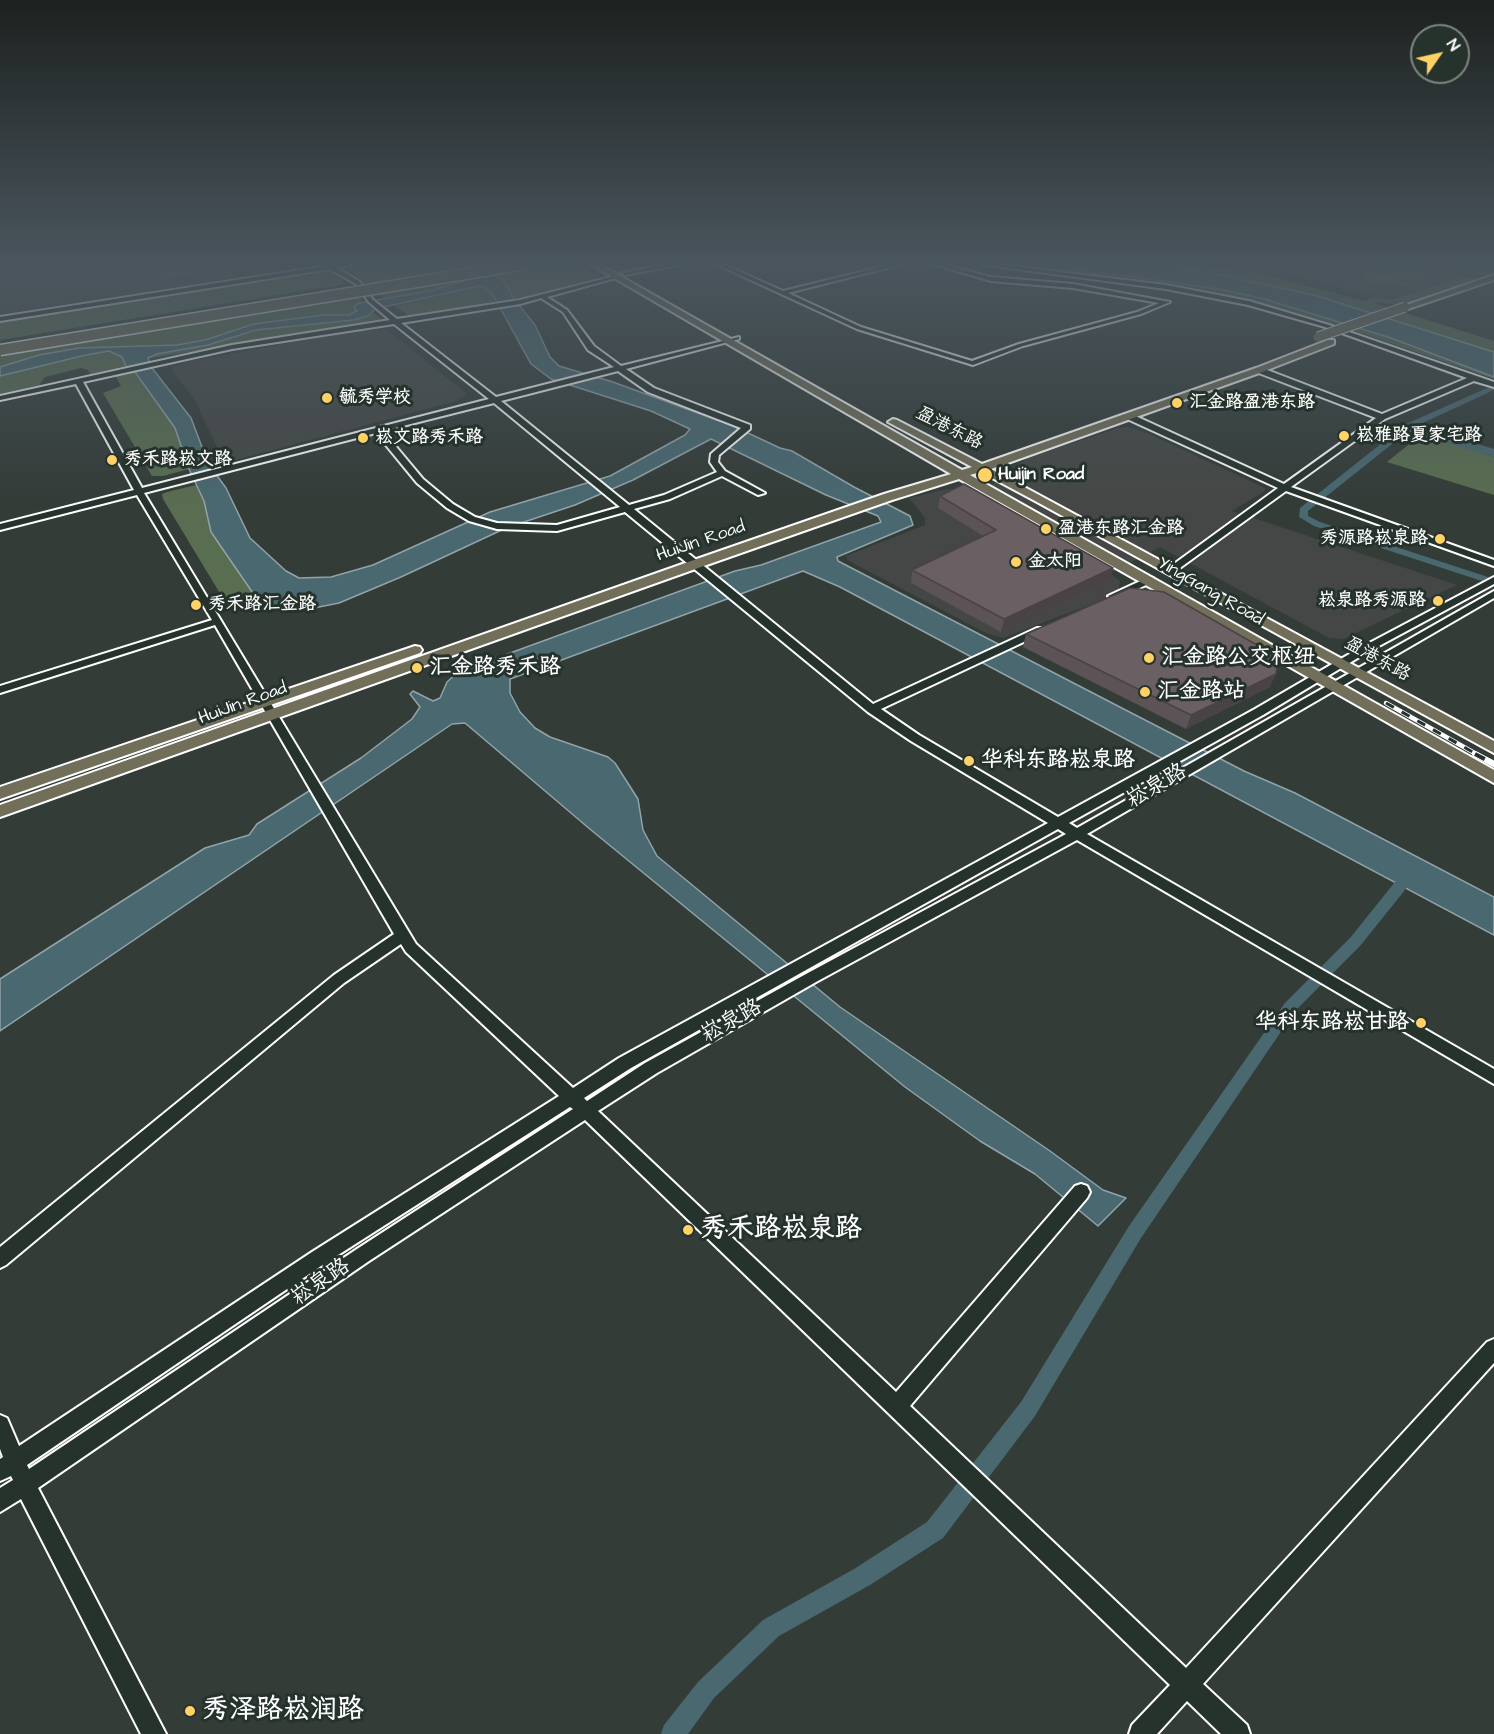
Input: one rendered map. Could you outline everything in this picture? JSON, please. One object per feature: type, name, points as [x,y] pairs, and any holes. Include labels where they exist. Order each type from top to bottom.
[{"type":"highway","points":[[0,350],[31,345]]},
{"type":"main road","name":"YingGang Road","points":[[740,345],[951,468],[1494,777]]},
{"type":"main road","points":[[742,345],[851,399]]},
{"type":"main road","name":"HuiJin Road","points":[[0,793],[270,707],[691,561],[850,510],[882,494],[969,461],[1296,345]]},
{"type":"main road","name":"HuiJin Road","points":[[691,561],[837,505],[982,468],[1322,345]]},
{"type":"main road","name":"盈港东路","points":[[882,416],[1342,663],[1494,748]]},
{"type":"main road","name":"HuiJin Road","points":[[0,811],[270,707]]},
{"type":"street","points":[[0,398],[121,370],[256,345]]},
{"type":"street","points":[[425,345],[872,709],[915,738],[1058,823],[1494,1077]]},
{"type":"street","points":[[589,345],[651,390],[747,427],[715,454],[714,462],[722,472],[760,493]]},
{"type":"street","points":[[0,527],[712,345]]},
{"type":"street","points":[[912,345],[973,363],[1021,345]]},
{"type":"street","points":[[1382,345],[1492,384]]},
{"type":"street","points":[[1258,370],[1382,417]]},
{"type":"street","points":[[1170,571],[1382,417],[1474,378]]},
{"type":"street","points":[[78,380],[139,491],[270,707],[403,936],[429,965],[571,1095],[1238,1734]]},
{"type":"street","points":[[1128,416],[1283,487],[1494,563]]},
{"type":"street","points":[[378,430],[420,481],[450,506],[472,519],[497,526],[557,528],[667,497],[722,472]]},
{"type":"street","points":[[1108,599],[1149,580]]},
{"type":"street","name":"崧泉路","points":[[7,1466],[318,1257],[571,1095],[759,988],[1494,580]]},
{"type":"street","name":"崧泉路","points":[[0,1501],[285,1307],[585,1109],[660,1063],[770,1000],[1077,834],[1494,594]]},
{"type":"street","points":[[0,690],[218,621]]},
{"type":"street","points":[[872,709],[1052,625]]},
{"type":"street","points":[[0,1259],[339,979],[403,936]]},
{"type":"street","points":[[897,1406],[1081,1192]]},
{"type":"street","points":[[1141,1734],[1494,1349]]},
{"type":"street","points":[[0,1425],[7,1466],[25,1484],[154,1734]]},
{"type":"shaded area","name":"毓秀学校","points":[[280,345],[406,345],[467,394],[456,401],[228,462],[221,456],[196,402],[174,373],[173,367],[187,362]]},
{"type":"shaded area","points":[[1128,427],[1147,433],[1265,488],[1265,491],[1232,511],[1457,585],[1343,639],[1329,638],[1160,547],[1110,573],[1120,581],[1118,594],[1003,638],[986,633],[847,560],[846,556],[925,525],[925,518],[909,498],[947,489],[968,493],[1014,476],[1012,473],[1014,467],[1030,457]]},
{"type":"green space","points":[[59,345],[177,345],[79,348],[39,355],[0,367],[0,355]]},
{"type":"green space","points":[[208,345],[229,345],[147,359],[157,354]]},
{"type":"green space","points":[[1395,345],[1494,345],[1494,379]]},
{"type":"green space","points":[[110,351],[122,357],[126,366],[90,374],[88,370],[81,368],[45,377],[39,385],[0,394],[0,376],[69,358]]},
{"type":"green space","points":[[135,372],[175,428],[189,469],[163,476],[152,476],[103,393],[121,386],[115,375]]},
{"type":"green space","points":[[1422,434],[1494,457],[1494,495],[1387,462]]},
{"type":"green space","points":[[196,485],[204,501],[211,532],[259,602],[230,610],[163,499],[162,494]]},
{"type":"water","points":[[208,345],[157,354],[148,358],[152,368],[191,418],[208,463],[226,488],[250,538],[286,571],[299,578],[331,577],[373,565],[490,512],[610,476],[685,435],[690,429],[651,411],[551,379],[531,364],[520,345],[544,345],[550,357],[559,366],[613,382],[733,426],[780,448],[792,451],[910,516],[913,525],[837,557],[838,561],[1244,771],[1295,793],[1494,897],[1494,935],[840,587],[803,571],[510,679],[510,693],[520,712],[535,728],[550,737],[608,757],[615,763],[638,799],[643,830],[657,856],[840,1007],[1103,1190],[1126,1198],[1098,1226],[1035,1174],[980,1141],[905,1087],[591,830],[465,723],[452,724],[0,1031],[0,979],[205,848],[249,835],[257,824],[361,758],[412,719],[420,707],[410,694],[413,691],[433,701],[440,698],[447,682],[458,672],[735,571],[761,565],[881,522],[878,516],[826,495],[711,439],[633,480],[575,505],[506,528],[339,603],[304,610],[259,602],[211,532],[204,501],[189,469],[175,428],[135,372],[126,366],[122,357],[109,351],[0,376],[0,367],[39,355],[79,348]]},
{"type":"water","points":[[1409,345],[1472,345],[1494,352],[1494,377]]},
{"type":"building","name":"金太阳","points":[[964,484],[1113,568],[1004,619],[912,570],[996,530],[940,496]]},
{"type":"building","name":"汇金路公交枢纽","points":[[1130,588],[1164,592],[1278,657],[1276,674],[1191,715],[1026,634]]},
{"type":"waterway","points":[[1494,387],[1409,426],[1303,510],[1304,517],[1317,524],[1494,582]]},
{"type":"waterway","points":[[1408,427],[1494,453]]},
{"type":"waterway","points":[[673,1734],[706,1690],[771,1628],[862,1577],[935,1530],[1028,1409],[1135,1232],[1290,1007],[1355,942],[1412,871]]},
{"type":"railway","points":[[1386,703],[1478,755]]},
{"type":"railway","points":[[1475,754],[1494,764]]},
{"type":"place","name":"毓秀学校","points":[[327,398]]},
{"type":"place","name":"汇金路盈港东路","points":[[1177,403]]},
{"type":"place","name":"崧雅路夏家宅路","points":[[1344,436]]},
{"type":"place","name":"崧文路秀禾路","points":[[363,438]]},
{"type":"place","name":"秀禾路崧文路","points":[[112,460]]},
{"type":"place","name":"Huijin Road","points":[[985,475]]},
{"type":"place","name":"盈港东路汇金路","points":[[1046,529]]},
{"type":"place","name":"秀源路崧泉路","points":[[1440,539]]},
{"type":"place","name":"金太阳","points":[[1016,562]]},
{"type":"place","name":"崧泉路秀源路","points":[[1438,601]]},
{"type":"place","name":"秀禾路汇金路","points":[[196,605]]},
{"type":"place","name":"汇金路公交枢纽","points":[[1149,658]]},
{"type":"place","name":"汇金路秀禾路","points":[[417,668]]},
{"type":"place","name":"汇金路站","points":[[1145,692]]},
{"type":"place","name":"华科东路崧泉路","points":[[969,761]]},
{"type":"place","name":"华科东路崧甘路","points":[[1421,1023]]},
{"type":"place","name":"秀禾路崧泉路","points":[[688,1230]]},
{"type":"place","name":"秀泽路崧润路","points":[[190,1711]]}]
